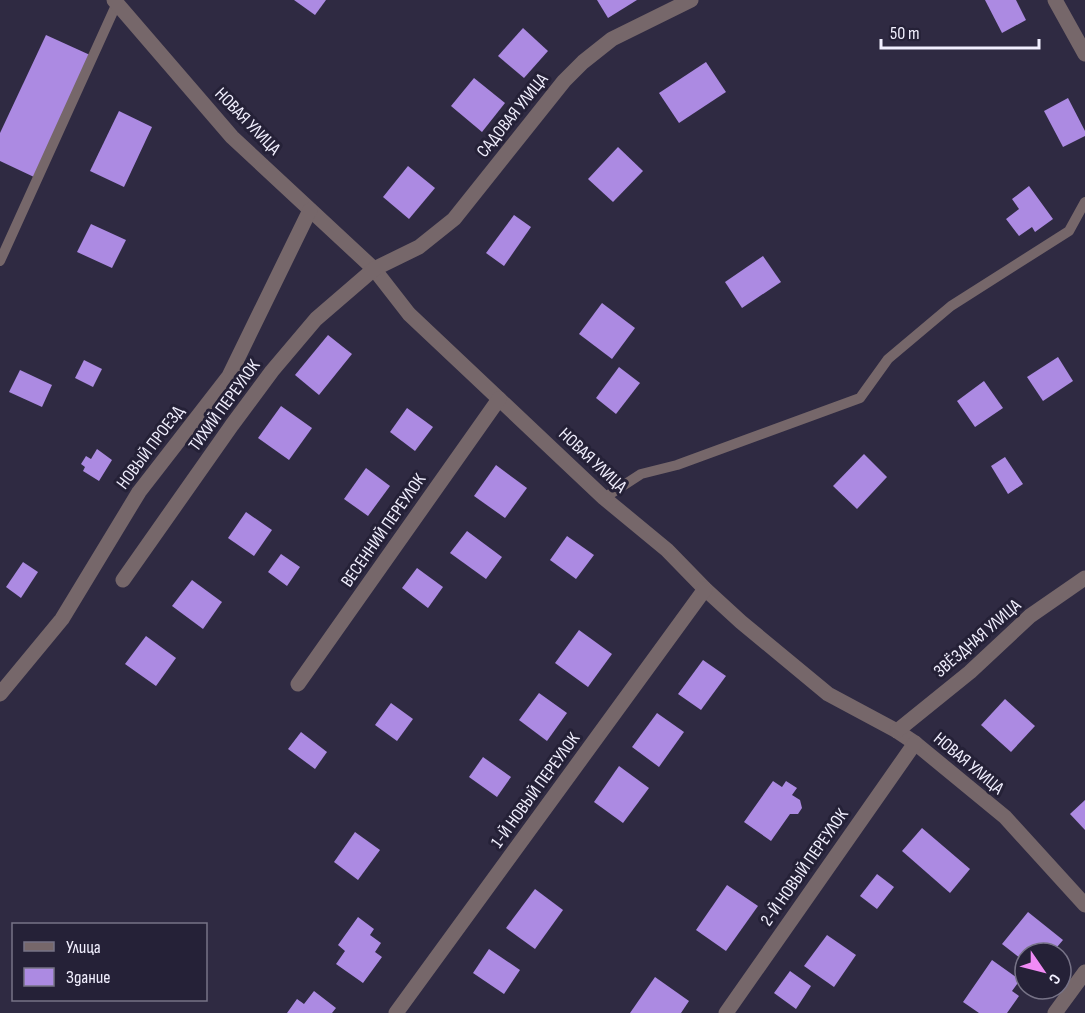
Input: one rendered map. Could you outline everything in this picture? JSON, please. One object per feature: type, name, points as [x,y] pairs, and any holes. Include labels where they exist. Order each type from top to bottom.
[{"type":"street","name":"САДОВАЯ УЛИЦА","points":[[374,269],[419,247],[454,219],[564,81],[583,62],[612,39],[691,0]]},
{"type":"street","points":[[1055,0],[1085,54]]},
{"type":"street","name":"НОВАЯ УЛИЦА","points":[[117,1],[232,137],[374,269],[409,314],[604,498],[667,550],[741,622],[828,694],[915,743],[1005,818],[1085,904]]},
{"type":"street","name":"НОВЫЙ ПРОЕЗД","points":[[0,694],[62,619],[139,492],[229,376],[310,210]]},
{"type":"street","name":"ТИХИЙ ПЕРЕУЛОК","points":[[123,580],[272,371],[316,319],[374,269]]},
{"type":"street","name":"ВЕСЕННИЙ ПЕРЕУЛОК","points":[[298,684],[500,399]]},
{"type":"street","name":"ЗВЁЗДНАЯ УЛИЦА","points":[[897,731],[970,672],[1030,616],[1085,578]]},
{"type":"street","name":"1-Й НОВЫЙ ПЕРЕУЛОК","points":[[396,1013],[705,589]]},
{"type":"street","name":"2-Й НОВЫЙ ПЕРЕУЛОК","points":[[726,1013],[915,743]]},
{"type":"street","points":[[1055,1013],[1085,972]]},
{"type":"lane","points":[[0,261],[117,1]]},
{"type":"lane","points":[[604,498],[641,474],[677,465],[860,398],[888,359],[951,306],[1069,231],[1085,202]]},
{"type":"building","points":[[294,0],[326,0],[315,15]]},
{"type":"building","points":[[597,0],[637,0],[608,18]]},
{"type":"building","points":[[985,0],[1016,0],[1026,20],[1002,33]]},
{"type":"building","points":[[523,28],[548,51],[524,78],[498,56]]},
{"type":"building","points":[[46,35],[90,55],[34,177],[0,161],[0,133]]},
{"type":"building","points":[[706,62],[726,92],[679,123],[659,93]]},
{"type":"building","points":[[474,78],[505,103],[482,132],[451,106]]},
{"type":"building","points":[[1068,98],[1085,131],[1085,136],[1063,147],[1044,111]]},
{"type":"building","points":[[119,111],[152,127],[124,187],[90,171]]},
{"type":"building","points":[[618,147],[643,171],[613,202],[588,179]]},
{"type":"building","points":[[408,166],[435,188],[409,219],[383,197]]},
{"type":"building","points":[[1029,186],[1053,219],[1035,232],[1032,227],[1019,236],[1006,219],[1019,209],[1012,199]]},
{"type":"building","points":[[514,215],[531,227],[504,266],[486,253]]},
{"type":"building","points":[[91,224],[126,240],[112,268],[77,252]]},
{"type":"building","points":[[763,256],[781,282],[742,308],[725,282]]},
{"type":"building","points":[[602,303],[635,328],[612,359],[579,334]]},
{"type":"building","points":[[328,335],[352,354],[319,395],[295,375]]},
{"type":"building","points":[[1058,357],[1073,381],[1043,401],[1027,377]]},
{"type":"building","points":[[84,360],[102,369],[93,387],[75,378]]},
{"type":"building","points":[[619,367],[640,383],[616,414],[596,398]]},
{"type":"building","points":[[20,370],[52,385],[42,407],[9,392]]},
{"type":"building","points":[[984,381],[1003,408],[975,427],[957,401]]},
{"type":"building","points":[[281,406],[312,428],[289,460],[258,438]]},
{"type":"building","points":[[407,408],[433,427],[415,451],[390,432]]},
{"type":"building","points":[[97,449],[112,460],[99,481],[83,471],[85,467],[81,464],[86,456],[91,459]]},
{"type":"building","points":[[864,454],[887,477],[857,509],[833,486]]},
{"type":"building","points":[[1005,457],[1023,484],[1008,494],[991,466]]},
{"type":"building","points":[[496,465],[527,488],[505,518],[474,496]]},
{"type":"building","points":[[366,468],[390,486],[368,516],[344,499]]},
{"type":"building","points":[[246,512],[272,530],[254,556],[228,538]]},
{"type":"building","points":[[467,531],[502,557],[486,579],[450,553]]},
{"type":"building","points":[[567,536],[594,555],[576,579],[550,560]]},
{"type":"building","points":[[281,554],[300,567],[287,586],[268,572]]},
{"type":"building","points":[[23,562],[38,572],[21,598],[6,587]]},
{"type":"building","points":[[417,568],[443,587],[428,608],[402,588]]},
{"type":"building","points":[[192,580],[222,602],[203,629],[172,606]]},
{"type":"building","points":[[579,630],[612,654],[588,687],[555,663]]},
{"type":"building","points":[[146,636],[176,658],[156,686],[125,664]]},
{"type":"building","points":[[703,660],[726,676],[701,710],[678,694]]},
{"type":"building","points":[[539,693],[567,713],[547,741],[519,720]]},
{"type":"building","points":[[1005,699],[1035,726],[1011,752],[981,725]]},
{"type":"building","points":[[391,703],[413,719],[397,741],[375,725]]},
{"type":"building","points":[[657,713],[684,732],[659,767],[632,747]]},
{"type":"building","points":[[301,732],[327,752],[315,769],[288,749]]},
{"type":"building","points":[[483,757],[511,777],[497,797],[469,777]]},
{"type":"building","points":[[619,766],[649,788],[623,823],[594,802]]},
{"type":"building","points":[[773,781],[782,787],[786,781],[797,788],[792,795],[800,800],[802,808],[798,814],[790,814],[771,841],[744,822]]},
{"type":"building","points":[[1085,800],[1085,830],[1070,814]]},
{"type":"building","points":[[922,828],[970,869],[950,893],[902,851]]},
{"type":"building","points":[[355,832],[380,850],[358,880],[334,862]]},
{"type":"building","points":[[877,874],[894,887],[877,909],[860,896]]},
{"type":"building","points":[[727,885],[758,906],[726,951],[696,930]]},
{"type":"building","points":[[535,889],[563,910],[535,949],[506,928]]},
{"type":"building","points":[[1028,912],[1063,940],[1013,941],[1013,953],[1002,944]]},
{"type":"building","points":[[358,917],[374,929],[370,935],[381,943],[375,952],[382,957],[363,983],[336,964],[345,951],[338,945]]},
{"type":"building","points":[[827,935],[856,955],[834,987],[804,966]]},
{"type":"building","points":[[489,949],[520,970],[504,994],[473,973]]},
{"type":"building","points":[[992,960],[1013,975],[1012,991],[1013,1001],[1015,1001],[1007,1013],[979,1013],[963,1002]]},
{"type":"building","points":[[790,971],[811,986],[796,1009],[774,993]]},
{"type":"building","points":[[655,977],[689,1001],[681,1013],[630,1013]]},
{"type":"building","points":[[314,991],[336,1008],[332,1013],[287,1013],[297,999],[304,1004]]}]
